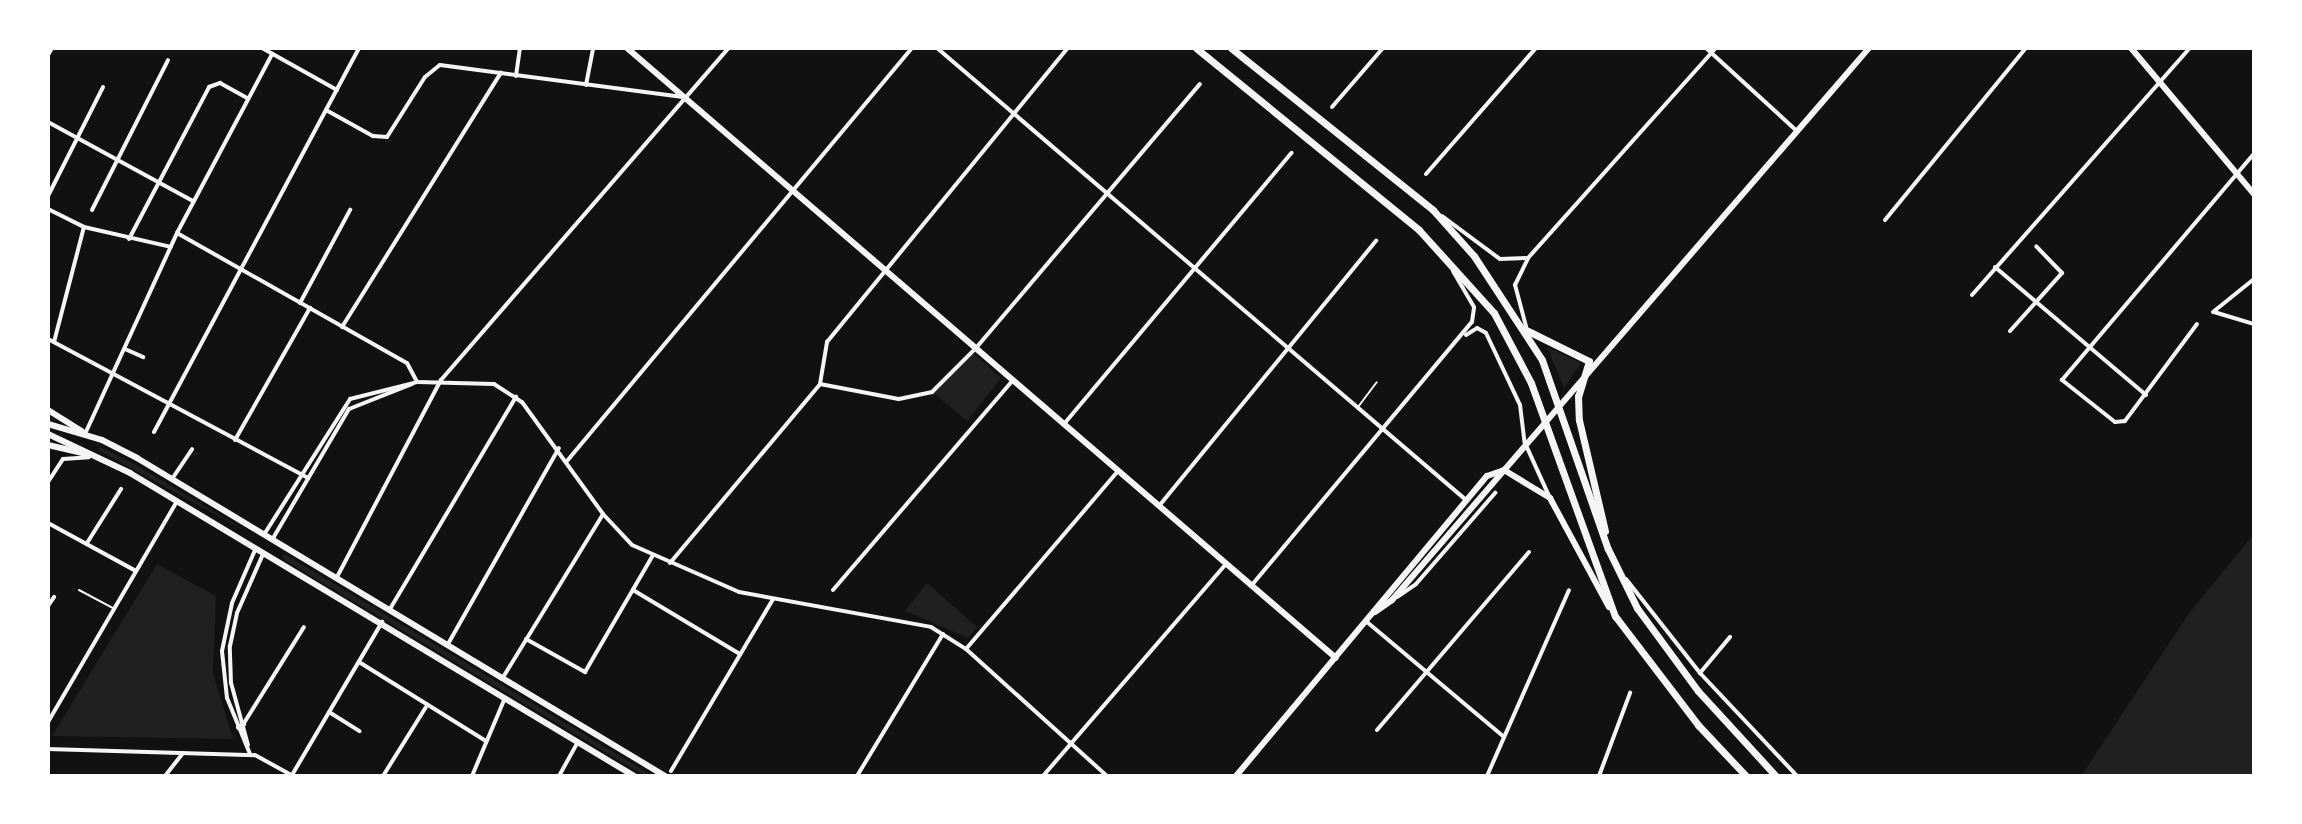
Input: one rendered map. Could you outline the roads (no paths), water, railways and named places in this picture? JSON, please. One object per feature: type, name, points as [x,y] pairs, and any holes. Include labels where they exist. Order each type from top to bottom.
[{"type":"highway","points":[[1196,48],[1419,230],[1494,313],[1519,357],[1615,616],[1698,725],[1746,776]]},
{"type":"highway","points":[[1231,48],[1433,210],[1458,235],[1527,330],[1553,385],[1608,549],[1637,608],[1690,681],[1776,776]]},
{"type":"highway","points":[[1527,330],[1557,350],[1589,361],[1578,396],[1579,420],[1608,549]]},
{"type":"main road","points":[[627,48],[1336,658]]},
{"type":"main road","points":[[1236,776],[1466,500],[1604,352],[1869,48]]},
{"type":"main road","points":[[2131,48],[2254,194]]},
{"type":"main road","points":[[48,410],[85,434],[172,479],[502,679],[668,774]]},
{"type":"main road","points":[[48,424],[85,434]]},
{"type":"main road","points":[[48,434],[73,442],[103,458],[256,547],[634,776]]},
{"type":"main road","points":[[48,445],[103,458]]},
{"type":"main road","points":[[1375,612],[1392,600],[1488,478],[1504,470],[1550,498],[1615,616]]},
{"type":"main road","points":[[256,547],[264,535]]},
{"type":"main road","points":[[264,552],[272,540]]},
{"type":"street","points":[[48,55],[52,48]]},
{"type":"street","points":[[262,48],[337,90]]},
{"type":"street","points":[[154,432],[171,406],[359,48]]},
{"type":"street","points":[[516,76],[520,48]]},
{"type":"street","points":[[586,85],[593,48]]},
{"type":"street","points":[[336,580],[441,380],[729,48]]},
{"type":"street","points":[[567,461],[912,48]]},
{"type":"street","points":[[937,48],[1466,500]]},
{"type":"street","points":[[670,563],[820,384],[827,342],[1068,48]]},
{"type":"street","points":[[1332,107],[1383,48]]},
{"type":"street","points":[[1426,174],[1536,48]]},
{"type":"street","points":[[1706,48],[1797,131]]},
{"type":"street","points":[[1527,330],[1515,285],[1528,258],[1716,48]]},
{"type":"street","points":[[1885,220],[2026,48]]},
{"type":"street","points":[[1972,295],[2190,48]]},
{"type":"street","points":[[85,434],[177,233],[272,54]]},
{"type":"street","points":[[92,210],[168,60]]},
{"type":"street","points":[[326,110],[373,136],[387,137],[425,77],[440,65],[687,98]]},
{"type":"street","points":[[342,327],[501,73]]},
{"type":"street","points":[[129,239],[209,87],[220,83],[247,98]]},
{"type":"street","points":[[820,384],[912,399],[932,392],[976,348],[1200,84]]},
{"type":"street","points":[[48,196],[103,87]]},
{"type":"street","points":[[48,122],[193,201]]},
{"type":"street","points":[[1064,424],[1291,153]]},
{"type":"street","points":[[2197,324],[2146,396],[2120,423],[2062,380],[2254,154]]},
{"type":"street","points":[[48,209],[84,227],[171,247]]},
{"type":"street","points":[[300,303],[350,210]]},
{"type":"street","points":[[1433,210],[1500,259],[1528,258]]},
{"type":"street","points":[[84,227],[51,340],[308,478]]},
{"type":"street","points":[[177,233],[407,363],[417,382]]},
{"type":"street","points":[[1159,506],[1376,241]]},
{"type":"street","points":[[2010,331],[2062,270],[2036,246]]},
{"type":"street","points":[[1450,262],[1474,307],[1460,339]]},
{"type":"street","points":[[1995,267],[2090,345],[2146,396]]},
{"type":"street","points":[[2254,279],[2213,312],[2254,324]]},
{"type":"street","points":[[235,440],[310,308]]},
{"type":"street","points":[[1251,586],[1460,339],[1477,328],[1486,333],[1523,411],[1525,443],[1550,498]]},
{"type":"street","points":[[125,349],[143,357]]},
{"type":"street","points":[[833,590],[1013,380]]},
{"type":"street","points":[[264,535],[350,399],[417,382],[483,381],[516,397],[559,448],[603,514],[626,541],[718,586],[773,599],[906,619],[943,633],[1073,741],[1107,776]]},
{"type":"street","points":[[272,540],[349,409],[417,382]]},
{"type":"street","points":[[389,611],[516,397]]},
{"type":"street","points":[[447,646],[559,448]]},
{"type":"street","points":[[172,479],[192,449]]},
{"type":"street","points":[[48,482],[63,459],[103,458]]},
{"type":"street","points":[[966,649],[1118,471]]},
{"type":"street","points":[[87,543],[121,489]]},
{"type":"street","points":[[1392,600],[1416,584],[1495,493]]},
{"type":"street","points":[[48,722],[177,501]]},
{"type":"street","points":[[502,679],[603,514]]},
{"type":"street","points":[[48,523],[136,571]]},
{"type":"street","points":[[250,755],[225,690],[223,638],[237,586],[256,547]]},
{"type":"street","points":[[240,725],[231,683],[230,646],[237,613],[264,552]]},
{"type":"street","points":[[1377,730],[1529,552]]},
{"type":"street","points":[[526,639],[585,672],[653,555]]},
{"type":"street","points":[[1043,776],[1226,564]]},
{"type":"street","points":[[1621,575],[1700,673],[1797,776]]},
{"type":"street","points":[[633,590],[740,654]]},
{"type":"street","points":[[1487,776],[1569,590]]},
{"type":"street","points":[[48,606],[54,597]]},
{"type":"street","points":[[668,774],[773,599]]},
{"type":"street","points":[[48,749],[250,755],[292,776],[383,622]]},
{"type":"street","points":[[1367,622],[1503,737]]},
{"type":"street","points":[[240,725],[304,627]]},
{"type":"street","points":[[857,776],[943,633]]},
{"type":"street","points":[[1700,673],[1730,637]]},
{"type":"street","points":[[359,662],[486,741]]},
{"type":"street","points":[[1599,776],[1630,693]]},
{"type":"street","points":[[472,776],[505,698]]},
{"type":"street","points":[[383,776],[427,706]]},
{"type":"street","points":[[329,712],[359,731]]},
{"type":"street","points":[[559,776],[578,742]]},
{"type":"street","points":[[165,776],[183,753]]},
{"type":"lane","points":[[1358,407],[1377,382]]},
{"type":"lane","points":[[79,590],[114,609]]}]
